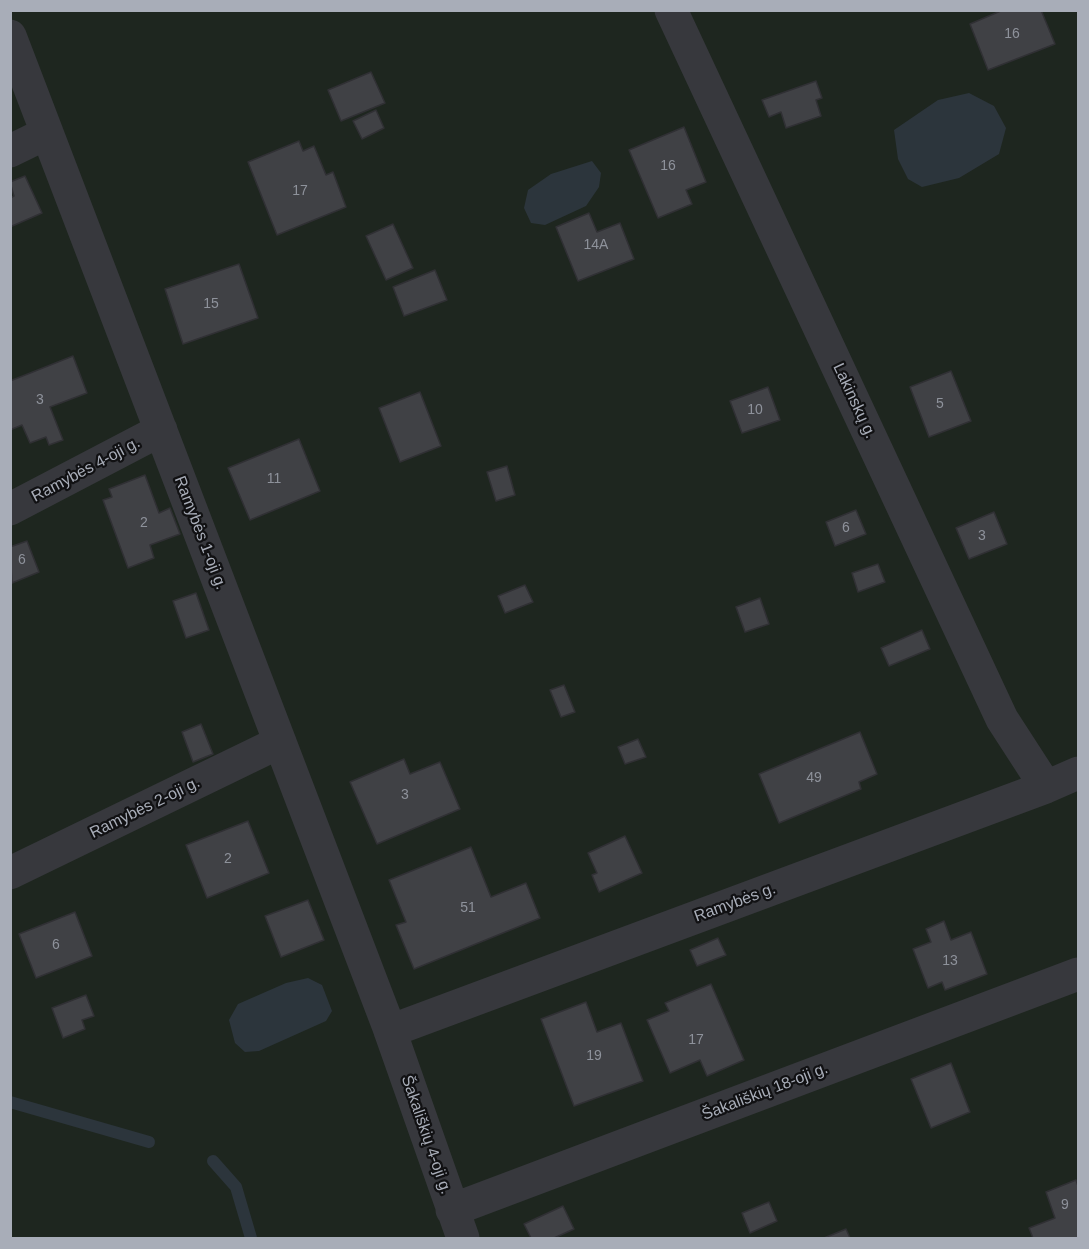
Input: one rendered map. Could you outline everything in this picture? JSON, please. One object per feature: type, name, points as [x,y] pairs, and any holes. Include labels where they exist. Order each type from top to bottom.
[{"type":"street","name":"Lakinskų g.","points":[[671,10],[1002,719],[1046,787]]},
{"type":"street","name":"Ramybės 1-oji g.","points":[[10,36],[390,1030]]},
{"type":"street","points":[[10,151],[47,133]]},
{"type":"street","name":"Ramybės 4-oji g.","points":[[10,509],[161,430]]},
{"type":"street","name":"Ramybės 2-oji g.","points":[[10,873],[280,742]]},
{"type":"street","name":"Ramybės g.","points":[[390,1030],[1046,787],[1078,773]]},
{"type":"street","name":"Šakališkių 18-oji g.","points":[[457,1224],[1078,974]]},
{"type":"street","name":"Šakališkių 4-oji g.","points":[[390,1030],[457,1224]]},
{"type":"shaded area","points":[[10,11],[1078,11],[1078,1238],[11,1238]]},
{"type":"shaded area","points":[[969,93],[994,106],[1006,128],[999,154],[959,178],[922,187],[908,179],[898,159],[894,130],[938,100]]},
{"type":"shaded area","points":[[592,161],[601,173],[599,187],[586,206],[545,225],[531,223],[524,208],[528,190],[551,174]]},
{"type":"shaded area","points":[[308,978],[322,985],[332,1011],[326,1021],[259,1051],[245,1052],[235,1043],[229,1020],[238,1004],[286,983]]},
{"type":"building","points":[[1003,10],[1041,10],[1055,44],[988,70],[970,24]]},
{"type":"building","points":[[371,72],[385,103],[341,121],[328,90]]},
{"type":"building","points":[[816,81],[822,98],[816,100],[821,116],[786,128],[781,112],[769,117],[762,100]]},
{"type":"building","points":[[376,110],[384,128],[362,139],[353,121]]},
{"type":"building","points":[[684,127],[706,182],[686,190],[692,204],[658,218],[629,150]]},
{"type":"building","points":[[299,141],[303,151],[314,146],[326,175],[333,172],[346,207],[277,235],[248,162]]},
{"type":"building","points":[[25,176],[42,213],[10,227],[10,198],[14,196],[10,182]]},
{"type":"building","points":[[589,213],[597,232],[620,223],[634,259],[578,281],[556,227]]},
{"type":"building","points":[[393,224],[413,268],[386,280],[366,236]]},
{"type":"building","points":[[239,264],[258,318],[183,344],[165,289]]},
{"type":"building","points":[[435,270],[447,300],[404,316],[393,287]]},
{"type":"building","points":[[73,356],[87,393],[50,407],[63,440],[49,445],[46,437],[30,443],[22,425],[10,430],[10,381]]},
{"type":"building","points":[[951,371],[971,421],[929,437],[910,387]]},
{"type":"building","points":[[768,387],[780,420],[742,433],[730,401]]},
{"type":"building","points":[[420,392],[441,446],[400,462],[379,408]]},
{"type":"building","points":[[299,439],[320,491],[250,520],[228,468]]},
{"type":"building","points":[[507,466],[515,495],[496,501],[487,472]]},
{"type":"building","points":[[145,475],[159,513],[170,508],[180,534],[150,545],[154,558],[128,568],[103,500],[112,497],[109,489]]},
{"type":"building","points":[[856,510],[866,534],[835,546],[826,522]]},
{"type":"building","points":[[994,512],[1007,544],[969,559],[956,528]]},
{"type":"building","points":[[27,541],[39,572],[12,583],[10,547]]},
{"type":"building","points":[[878,564],[885,582],[858,592],[852,573]]},
{"type":"building","points":[[525,585],[533,602],[505,613],[498,596]]},
{"type":"building","points":[[196,593],[209,630],[186,638],[173,601]]},
{"type":"building","points":[[760,598],[769,624],[745,632],[736,607]]},
{"type":"building","points":[[922,630],[930,649],[889,666],[881,648]]},
{"type":"building","points":[[564,685],[575,712],[561,717],[550,690]]},
{"type":"building","points":[[201,724],[213,754],[193,762],[182,732]]},
{"type":"building","points":[[860,732],[877,774],[859,782],[861,789],[779,823],[759,774]]},
{"type":"building","points":[[638,739],[646,757],[625,764],[618,747]]},
{"type":"building","points":[[404,759],[410,774],[440,762],[460,809],[377,844],[350,782]]},
{"type":"building","points":[[248,821],[269,873],[207,898],[186,845]]},
{"type":"building","points":[[625,836],[642,873],[599,892],[592,875],[597,873],[588,853]]},
{"type":"building","points":[[471,847],[491,897],[526,883],[540,918],[414,969],[396,925],[406,922],[389,880]]},
{"type":"building","points":[[308,900],[324,940],[281,957],[265,916]]},
{"type":"building","points":[[75,912],[92,956],[36,978],[19,934]]},
{"type":"building","points":[[944,921],[951,940],[971,932],[987,974],[945,990],[942,982],[928,988],[913,949],[931,942],[926,929]]},
{"type":"building","points":[[718,938],[726,955],[697,966],[690,950]]},
{"type":"building","points":[[711,984],[744,1060],[707,1076],[700,1060],[670,1073],[647,1020],[669,1011],[665,1003]]},
{"type":"building","points":[[86,995],[94,1016],[82,1020],[85,1029],[63,1038],[52,1008]]},
{"type":"building","points":[[586,1002],[597,1032],[621,1023],[643,1081],[574,1106],[541,1019]]},
{"type":"building","points":[[951,1063],[970,1112],[931,1128],[911,1079]]},
{"type":"building","points":[[1076,1180],[1078,1238],[1033,1238],[1029,1228],[1055,1218],[1046,1192]]},
{"type":"building","points":[[769,1202],[777,1221],[750,1233],[742,1213]]},
{"type":"building","points":[[563,1206],[574,1229],[554,1238],[531,1238],[524,1224]]},
{"type":"building","points":[[846,1229],[850,1238],[824,1238]]},
{"type":"waterway","points":[[10,1102],[149,1142]]},
{"type":"waterway","points":[[213,1161],[236,1187],[251,1238]]}]
